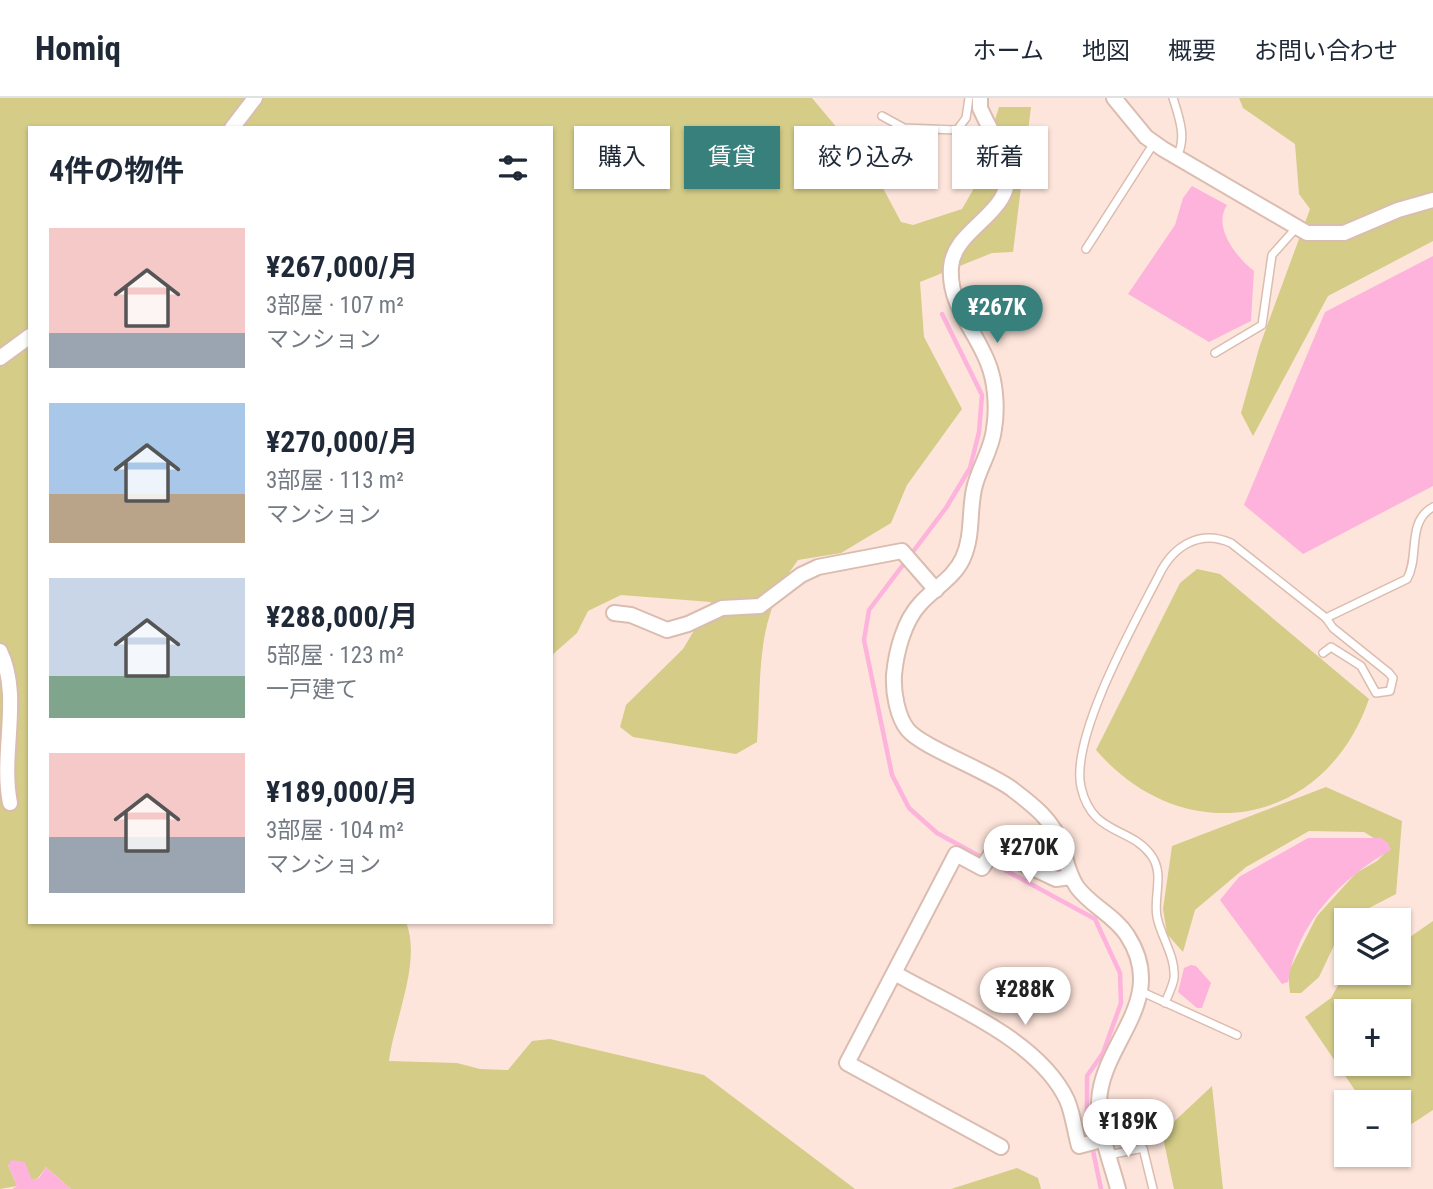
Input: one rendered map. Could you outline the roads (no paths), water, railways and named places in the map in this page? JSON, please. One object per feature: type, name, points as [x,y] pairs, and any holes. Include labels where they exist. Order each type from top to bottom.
[{"type":"street","points":[[234,126],[255,98]]},
{"type":"street","points":[[980,98],[980,108],[1006,165],[1007,179],[995,209],[955,248],[951,279],[957,307],[991,370],[994,431],[974,487],[964,556],[956,570],[908,621],[894,675],[900,714],[908,730],[921,740],[978,768],[1040,810],[1055,828],[1078,890],[1116,920],[1129,936],[1139,959],[1140,991],[1131,1024],[1101,1087],[1099,1104],[1118,1189]]},
{"type":"street","points":[[1114,98],[1154,143],[1307,233],[1344,233],[1433,200]]},
{"type":"street","points":[[0,358],[28,337]]},
{"type":"street","points":[[614,613],[631,615],[667,630],[688,624],[722,607],[760,606],[801,575],[818,567],[902,551],[936,590]]},
{"type":"street","points":[[0,651],[6,663],[9,685],[3,746],[5,787],[10,803]]},
{"type":"street","points":[[1001,1147],[847,1063],[956,854],[982,868],[994,850],[1056,879],[1071,877]]},
{"type":"street","points":[[895,975],[1015,1041],[1046,1069],[1067,1100],[1079,1146],[1105,1139]]},
{"type":"lane","points":[[882,116],[904,128],[957,130],[966,118],[969,98]]},
{"type":"lane","points":[[1173,98],[1181,130],[1182,146],[1177,156]]},
{"type":"lane","points":[[1086,248],[1154,143]]},
{"type":"lane","points":[[1215,353],[1262,325],[1272,255],[1297,227]]},
{"type":"lane","points":[[1326,618],[1407,579],[1411,572],[1418,522],[1433,508]]},
{"type":"lane","points":[[1165,1003],[1174,977],[1157,916],[1158,877],[1152,856],[1144,847],[1095,817],[1081,786],[1082,757],[1100,693],[1162,568],[1177,549],[1191,541],[1220,537],[1231,542],[1326,618],[1333,628],[1389,673],[1393,678],[1390,691],[1376,693],[1362,666],[1331,648],[1323,653]]},
{"type":"lane","points":[[1140,991],[1237,1035]]},
{"type":"lane","points":[[1109,1154],[1143,1148],[1153,1189]]},
{"type":"waterway","points":[[942,314],[982,395],[979,432],[970,468],[946,508],[869,610],[864,640],[892,775],[909,808],[937,833],[1095,919],[1120,973],[1121,1003],[1103,1053],[1087,1076],[1087,1122],[1101,1189]]}]
